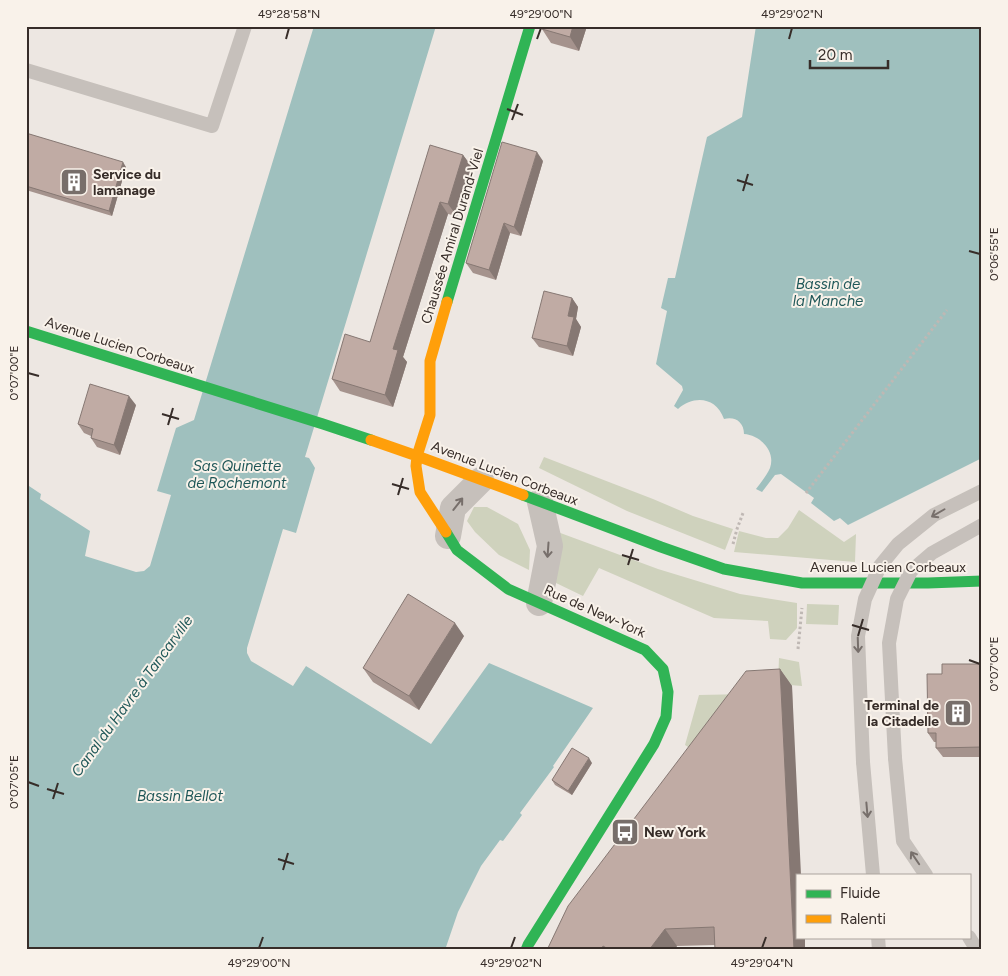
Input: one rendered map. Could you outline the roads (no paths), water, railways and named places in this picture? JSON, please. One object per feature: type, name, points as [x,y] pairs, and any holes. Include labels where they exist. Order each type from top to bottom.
[{"type":"street","name":"Chaussée Amiral Durand-Viel","points":[[418,456],[430,415],[430,361],[530,26]]},
{"type":"street","name":"Avenue Lucien Corbeaux","points":[[26,331],[323,424],[418,456],[724,569],[802,583],[982,581]]},
{"type":"street","name":"Rue de New-York","points":[[418,456],[416,466],[420,492],[457,550],[508,589],[645,650],[663,669],[668,692],[666,717],[654,744],[547,913],[526,950]]},
{"type":"street","points":[[448,536],[453,508],[481,480]]},
{"type":"street","points":[[539,603],[550,546],[540,502]]},
{"type":"lane","points":[[26,70],[212,126],[245,26]]},
{"type":"lane","points":[[873,874],[863,762],[858,636],[865,599],[880,566],[898,544],[934,515],[982,491]]},
{"type":"lane","points":[[925,874],[903,841],[895,758],[889,643],[897,599],[911,571],[932,553],[982,525]]},
{"type":"lane","points":[[970,938],[977,950]]},
{"type":"water","name":"Bassin Bellot","points":[[314,26],[436,26],[305,457],[309,458],[315,468],[296,533],[283,529],[247,653],[251,661],[293,686],[306,666],[431,744],[489,663],[593,708],[554,767],[520,813],[522,815],[481,866],[458,912],[445,950],[26,950],[26,484],[41,494],[40,499],[90,531],[85,556],[136,572],[144,571],[150,566],[171,495],[157,491],[176,428],[194,420]]},
{"type":"water","name":"Bassin de la Manche","points":[[756,26],[982,26],[982,458],[848,525],[840,518],[834,521],[811,503],[814,498],[781,474],[775,475],[762,492],[756,489],[770,468],[771,456],[765,445],[756,437],[744,434],[741,423],[735,419],[724,419],[716,406],[710,402],[697,400],[678,409],[674,406],[683,390],[682,386],[656,364],[667,311],[661,308],[668,278],[675,278],[707,137],[742,117]]},
{"type":"place","name":"Service du lamanage","points":[[74,182]]},
{"type":"place","name":"Terminal de la Citadelle","points":[[958,713]]},
{"type":"place","name":"New York","points":[[625,832]]},
{"type":"water label","name":"Sas Quinette de Rochemont","points":[[237,474]]},
{"type":"water label","name":"Canal du Havre à Tancarville","points":[[132,696]]}]
